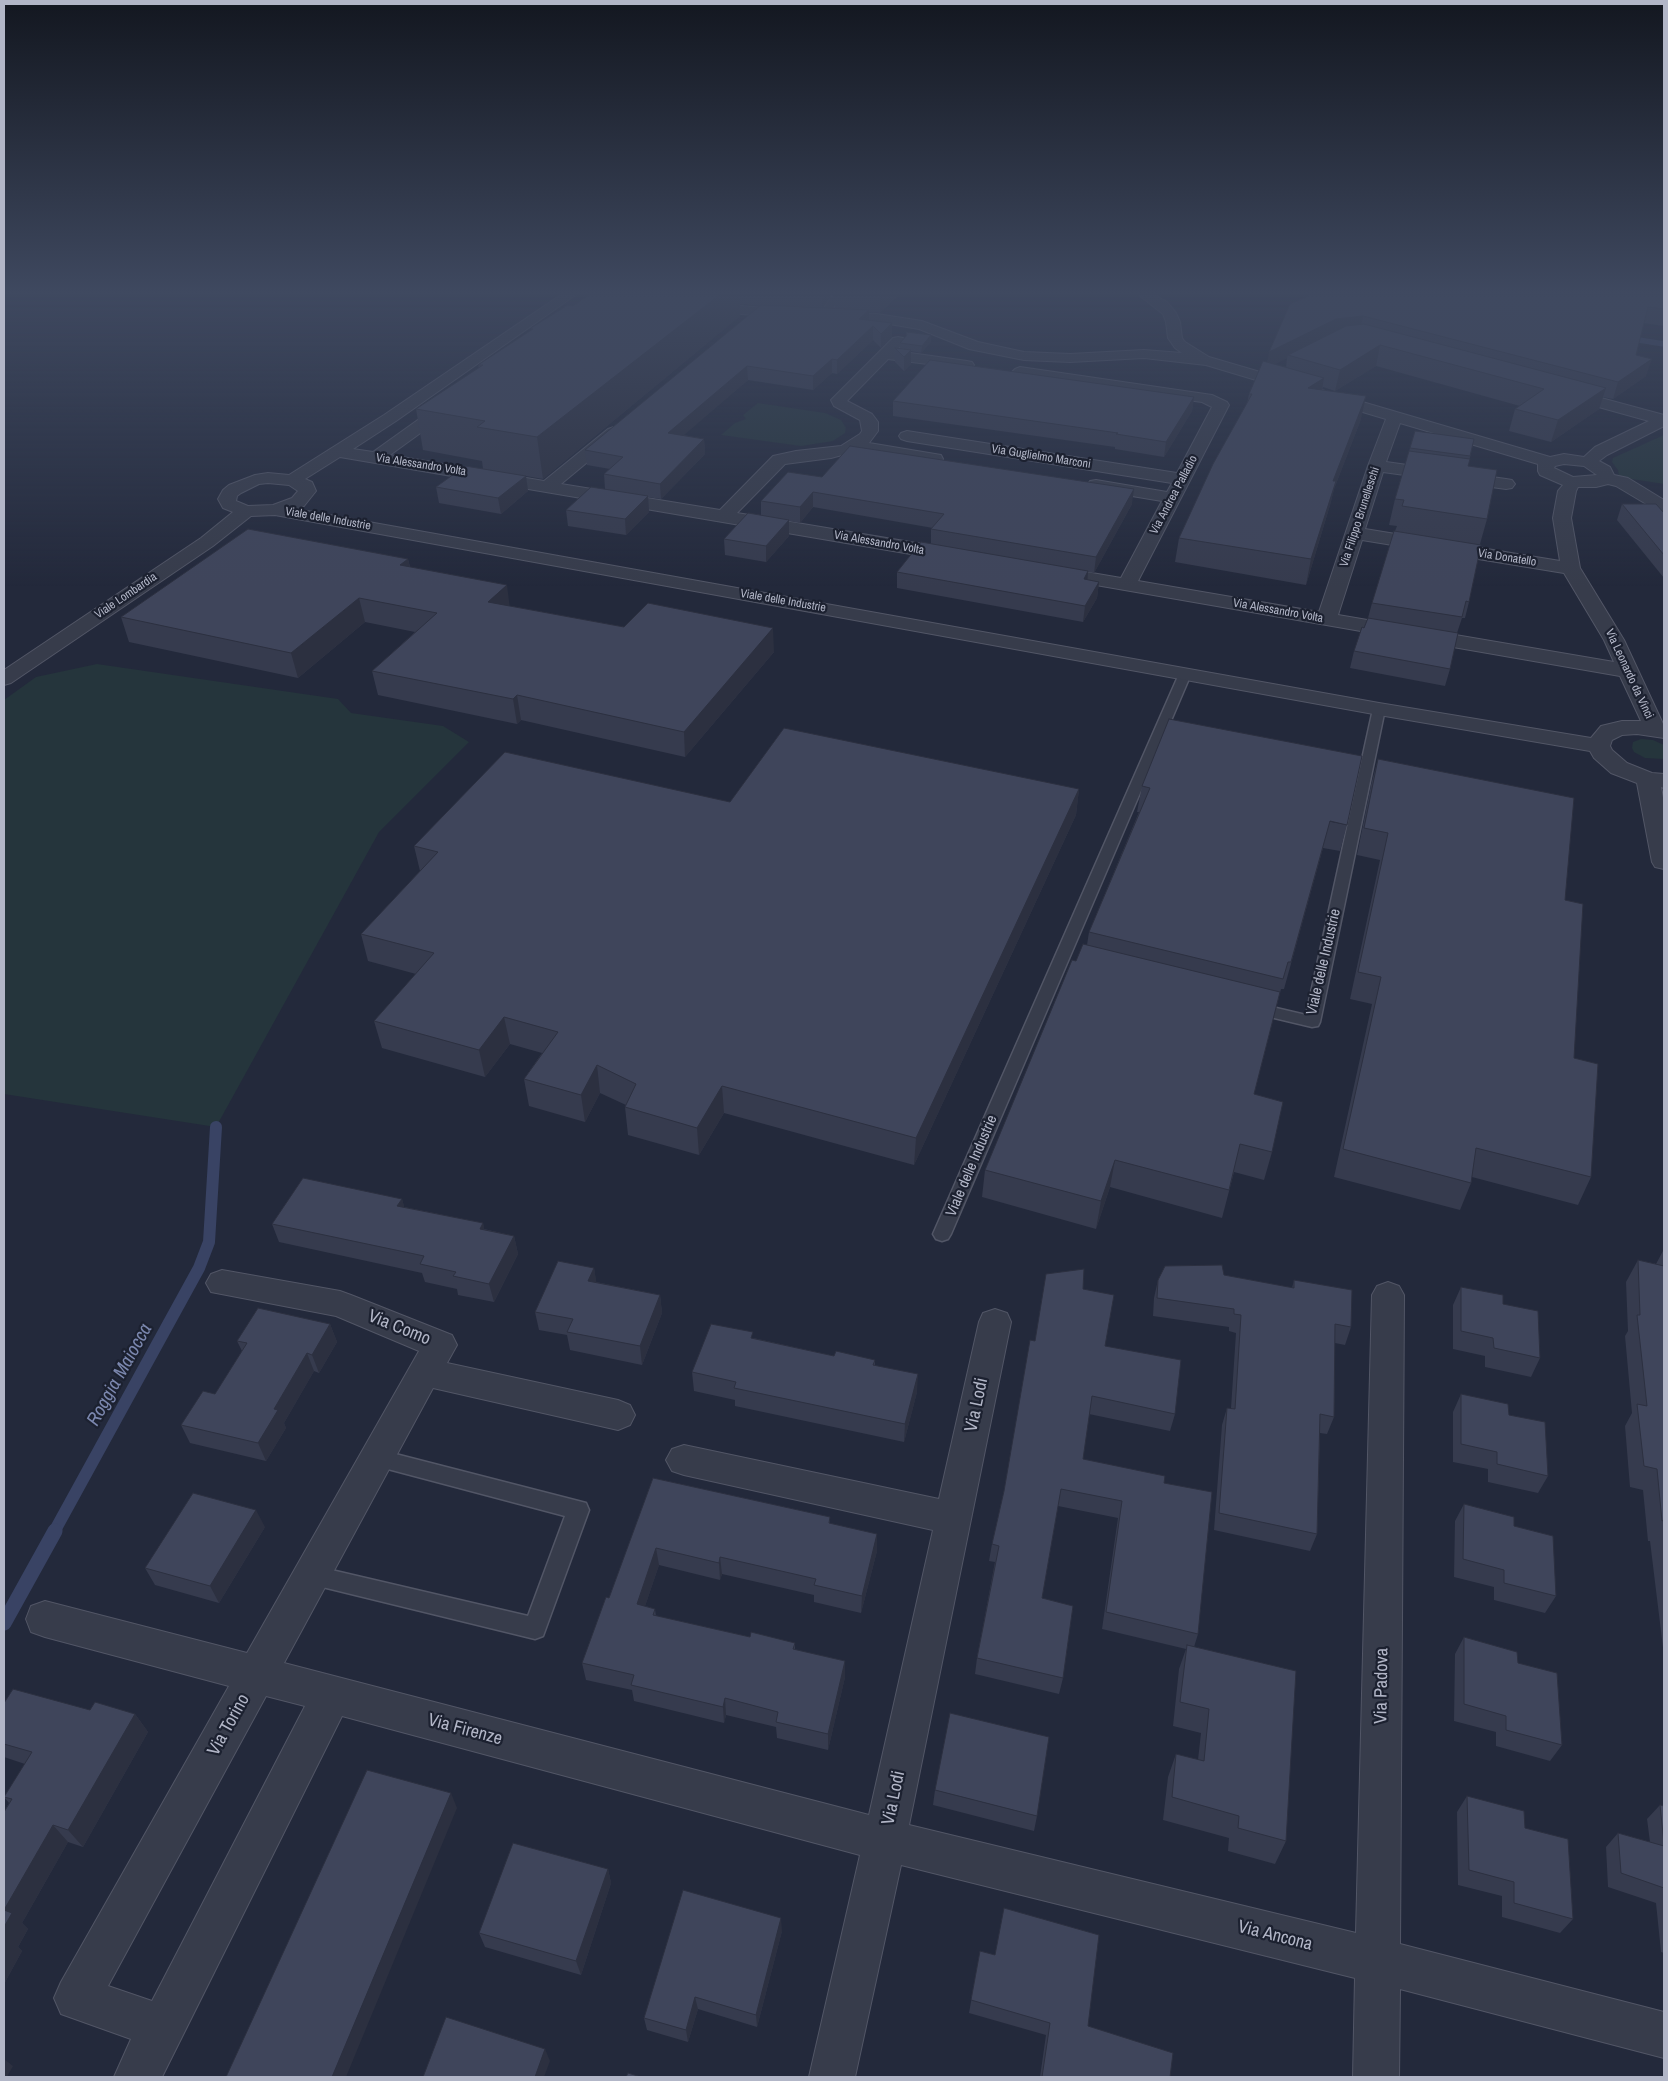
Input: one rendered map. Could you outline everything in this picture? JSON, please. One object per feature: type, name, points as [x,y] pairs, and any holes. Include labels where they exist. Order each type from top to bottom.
[{"type":"street","points":[[292,480],[426,393]]},
{"type":"street","points":[[724,516],[779,460],[796,456],[831,454],[855,446],[867,437],[870,430],[870,422],[866,417],[840,403],[838,400],[845,393]]},
{"type":"street","name":"Via Andrea Palladio","points":[[1126,585],[1221,405],[1206,398],[1170,393]]},
{"type":"street","points":[[1321,393],[1549,462],[1564,459],[1588,462],[1604,471],[1605,478]]},
{"type":"street","points":[[1567,393],[1664,420]]},
{"type":"street","points":[[375,458],[462,395]]},
{"type":"street","name":"Via Filippo Brunelleschi","points":[[1327,619],[1376,466],[1395,415]]},
{"type":"street","points":[[1588,462],[1601,451],[1664,420]]},
{"type":"street","points":[[548,486],[626,422]]},
{"type":"street","name":"Via Guglielmo Marconi","points":[[870,430],[1182,479]]},
{"type":"street","points":[[855,446],[951,462]]},
{"type":"street","name":"Via Alessandro Volta","points":[[337,451],[972,558]]},
{"type":"street","points":[[1549,462],[1545,466],[1546,471],[1561,479],[1573,482],[1596,482],[1605,478],[1622,482],[1664,506]]},
{"type":"street","points":[[1376,466],[1506,484]]},
{"type":"street","points":[[268,478],[292,480],[306,486],[307,491],[304,496],[298,502],[275,510],[246,511],[229,504],[227,499],[229,494],[244,484],[268,478]]},
{"type":"street","name":"Via Guglielmo Marconi","points":[[1076,482],[1172,498]]},
{"type":"street","name":"Via Leonardo da Vinci","points":[[1573,482],[1567,491],[1562,518],[1570,568],[1614,640],[1628,671],[1660,730]]},
{"type":"street","name":"Viale delle Industrie","points":[[304,496],[345,517],[381,529]]},
{"type":"street","name":"Viale delle Industrie","points":[[275,510],[1379,709],[1548,739],[1600,746]]},
{"type":"street","name":"Viale Lombardia","points":[[4,679],[207,542],[246,511]]},
{"type":"street","name":"Via Donatello","points":[[1354,533],[1570,568]]},
{"type":"street","name":"Via Alessandro Volta","points":[[1030,568],[1628,671]]},
{"type":"street","points":[[1660,730],[1622,728],[1609,731],[1602,738],[1600,746],[1602,753],[1620,768],[1656,780],[1664,862]]},
{"type":"street","name":"Via Como","points":[[222,1283],[340,1304],[440,1344],[424,1372],[618,1415]]},
{"type":"street","name":"Via Padova","points":[[1376,2077],[1388,1295]]},
{"type":"street","name":"Via Lodi","points":[[832,2077],[885,1840],[995,1322]]},
{"type":"street","name":"Via Torino","points":[[162,2027],[76,1998],[424,1372]]},
{"type":"street","points":[[684,1460],[952,1518]]},
{"type":"street","name":"Via Firenze","points":[[45,1619],[885,1840]]},
{"type":"street","points":[[137,2077],[332,1694]]},
{"type":"street","name":"Via Ancona","points":[[885,1840],[1378,1961],[1664,2035]]},
{"type":"lane","name":"Viale delle Industrie","points":[[942,1234],[1066,961],[1185,674]]},
{"type":"lane","name":"Viale delle Industrie","points":[[1244,1005],[1312,1022],[1379,709]]},
{"type":"lane","points":[[310,1575],[535,1628],[578,1510],[376,1458]]},
{"type":"shaded area","points":[[758,403],[825,413],[841,420],[846,428],[845,433],[833,441],[801,446],[721,435],[735,423],[746,419],[743,415]]},
{"type":"shaded area","points":[[1664,435],[1664,484],[1619,477],[1618,470],[1612,462],[1613,458]]},
{"type":"shaded area","points":[[97,664],[338,699],[351,713],[443,726],[469,742],[379,832],[216,1127],[4,1094],[4,700],[36,677]]},
{"type":"shaded area","points":[[1641,739],[1653,740],[1664,745],[1664,759],[1645,758],[1634,752],[1632,748],[1633,742]]},
{"type":"building","points":[[440,393],[593,393],[537,437],[477,427],[485,421],[416,409]]},
{"type":"building","points":[[654,393],[715,393],[668,433],[704,439],[660,484],[604,474],[623,457],[585,450]]},
{"type":"building","points":[[900,393],[1166,393],[1194,397],[1166,442],[1116,434],[1118,433],[893,401]]},
{"type":"building","points":[[1345,393],[1366,396],[1333,481],[1336,481],[1311,559],[1179,538],[1213,464],[1252,394],[1249,394]]},
{"type":"building","points":[[1538,393],[1598,393],[1558,420],[1515,409]]},
{"type":"building","points":[[1415,431],[1474,439],[1470,456],[1410,448]]},
{"type":"building","points":[[850,446],[1134,489],[1096,557],[931,529],[944,514],[813,492],[800,507],[761,501],[788,472],[822,477]]},
{"type":"building","points":[[1409,451],[1470,459],[1468,466],[1497,470],[1487,519],[1402,506],[1404,500],[1395,499]]},
{"type":"building","points":[[465,466],[526,476],[498,498],[436,487]]},
{"type":"building","points":[[591,487],[648,496],[625,519],[566,510]]},
{"type":"building","points":[[1622,504],[1656,504],[1664,513],[1664,555]]},
{"type":"building","points":[[748,513],[789,520],[766,546],[724,539]]},
{"type":"building","points":[[248,529],[408,559],[400,565],[507,585],[488,602],[624,627],[648,603],[773,628],[684,732],[517,695],[513,699],[372,671],[437,613],[359,598],[291,653],[121,617]]},
{"type":"building","points":[[1394,531],[1481,545],[1469,602],[1466,601],[1462,617],[1372,603]]},
{"type":"building","points":[[921,542],[1088,571],[1084,579],[1099,582],[1085,606],[897,572]]},
{"type":"building","points":[[1368,618],[1458,633],[1450,669],[1354,651],[1362,627],[1364,628]]},
{"type":"building","points":[[1169,719],[1362,756],[1347,825],[1330,821],[1291,962],[1288,962],[1283,979],[1089,932],[1150,788],[1142,786]]},
{"type":"building","points":[[784,728],[1079,789],[916,1138],[722,1086],[697,1128],[625,1107],[636,1084],[597,1065],[581,1095],[524,1079],[558,1032],[504,1017],[479,1050],[374,1021],[434,953],[361,934],[438,852],[414,846],[505,752],[730,802]]},
{"type":"building","points":[[1378,759],[1574,798],[1565,900],[1583,904],[1574,1058],[1598,1064],[1591,1177],[1476,1148],[1471,1183],[1343,1149],[1381,977],[1358,972],[1388,833],[1364,828]]},
{"type":"building","points":[[1083,944],[1280,992],[1254,1094],[1283,1102],[1272,1152],[1240,1144],[1229,1190],[1115,1160],[1101,1201],[985,1170],[1072,960],[1076,961]]},
{"type":"building","points":[[303,1178],[402,1199],[397,1206],[483,1223],[480,1229],[514,1236],[489,1284],[453,1276],[456,1272],[420,1264],[424,1256],[272,1224]]},
{"type":"building","points":[[1638,1260],[1664,1266],[1664,1520],[1662,1521],[1657,1469],[1644,1466],[1637,1404],[1647,1406],[1637,1315],[1640,1315]]},
{"type":"building","points":[[558,1261],[594,1268],[588,1281],[660,1295],[640,1346],[567,1332],[573,1319],[535,1312]]},
{"type":"building","points":[[1222,1265],[1224,1275],[1294,1288],[1294,1280],[1352,1290],[1351,1327],[1335,1324],[1334,1417],[1320,1414],[1317,1534],[1219,1513],[1227,1408],[1235,1409],[1241,1315],[1234,1314],[1234,1309],[1157,1298],[1158,1280],[1165,1266]]},
{"type":"building","points":[[1084,1269],[1083,1289],[1114,1295],[1105,1346],[1181,1360],[1175,1414],[1092,1396],[1083,1459],[1165,1476],[1164,1483],[1212,1492],[1198,1634],[1106,1612],[1122,1501],[1061,1489],[1042,1598],[1073,1606],[1063,1678],[977,1658],[999,1546],[992,1544],[1004,1491],[1030,1340],[1035,1341],[1046,1274]]},
{"type":"building","points":[[1461,1287],[1503,1295],[1503,1304],[1538,1311],[1540,1358],[1494,1348],[1493,1338],[1461,1331]]},
{"type":"building","points":[[258,1308],[330,1324],[312,1355],[307,1353],[274,1409],[278,1410],[258,1443],[181,1425],[203,1391],[215,1394],[247,1343],[237,1341]]},
{"type":"building","points":[[711,1324],[753,1332],[751,1338],[834,1356],[836,1351],[875,1360],[873,1365],[918,1374],[905,1424],[734,1388],[736,1382],[692,1372]]},
{"type":"building","points":[[1461,1394],[1508,1404],[1509,1415],[1545,1422],[1548,1476],[1497,1464],[1497,1452],[1461,1444]]},
{"type":"building","points":[[653,1478],[830,1517],[829,1523],[877,1534],[862,1596],[814,1585],[816,1579],[720,1557],[719,1563],[656,1548],[637,1604],[655,1609],[653,1615],[750,1637],[751,1632],[795,1643],[793,1649],[845,1661],[828,1734],[776,1722],[778,1712],[725,1698],[723,1707],[631,1685],[634,1675],[582,1663],[606,1597],[609,1598]]},
{"type":"building","points":[[193,1493],[256,1510],[210,1586],[145,1568]]},
{"type":"building","points":[[1464,1504],[1514,1517],[1514,1526],[1553,1536],[1556,1596],[1504,1583],[1504,1570],[1463,1559]]},
{"type":"building","points":[[1464,1637],[1517,1652],[1518,1663],[1557,1673],[1562,1745],[1506,1730],[1506,1716],[1464,1704]]},
{"type":"building","points":[[1187,1645],[1296,1671],[1286,1841],[1238,1828],[1239,1816],[1172,1797],[1176,1754],[1204,1761],[1209,1709],[1180,1702]]},
{"type":"building","points":[[13,1689],[90,1710],[95,1702],[135,1714],[68,1830],[53,1825],[4,1910],[4,1812],[12,1799],[4,1797],[32,1752],[4,1744],[4,1703]]},
{"type":"building","points":[[950,1713],[1049,1737],[1037,1816],[935,1790]]},
{"type":"building","points":[[367,1770],[451,1793],[332,2077],[226,2077]]},
{"type":"building","points":[[1467,1796],[1524,1811],[1525,1828],[1568,1839],[1573,1919],[1514,1903],[1514,1882],[1469,1870]]},
{"type":"building","points":[[1660,1805],[1664,1806],[1664,1844]]},
{"type":"building","points":[[1618,1833],[1664,1846],[1664,1888],[1621,1873]]},
{"type":"building","points":[[513,1843],[608,1869],[576,1961],[479,1933]]},
{"type":"building","points":[[683,1890],[781,1918],[756,2015],[695,1997],[686,2030],[644,2018]]},
{"type":"building","points":[[1004,1908],[1099,1935],[1088,2026],[1173,2053],[1170,2077],[1042,2077],[1050,2023],[971,2000],[980,1951],[995,1955]]},
{"type":"building","points":[[4,1910],[12,1913],[4,1927]]},
{"type":"building","points":[[446,2017],[545,2049],[535,2077],[423,2077]]},
{"type":"building","points":[[628,2073],[641,2077],[626,2077]]},
{"type":"waterway","name":"Roggia Maiocca","points":[[54,1532],[199,1268],[209,1242],[216,1127]]},
{"type":"waterway","name":"Roggia Maiocca","points":[[4,1623],[55,1531]]}]
